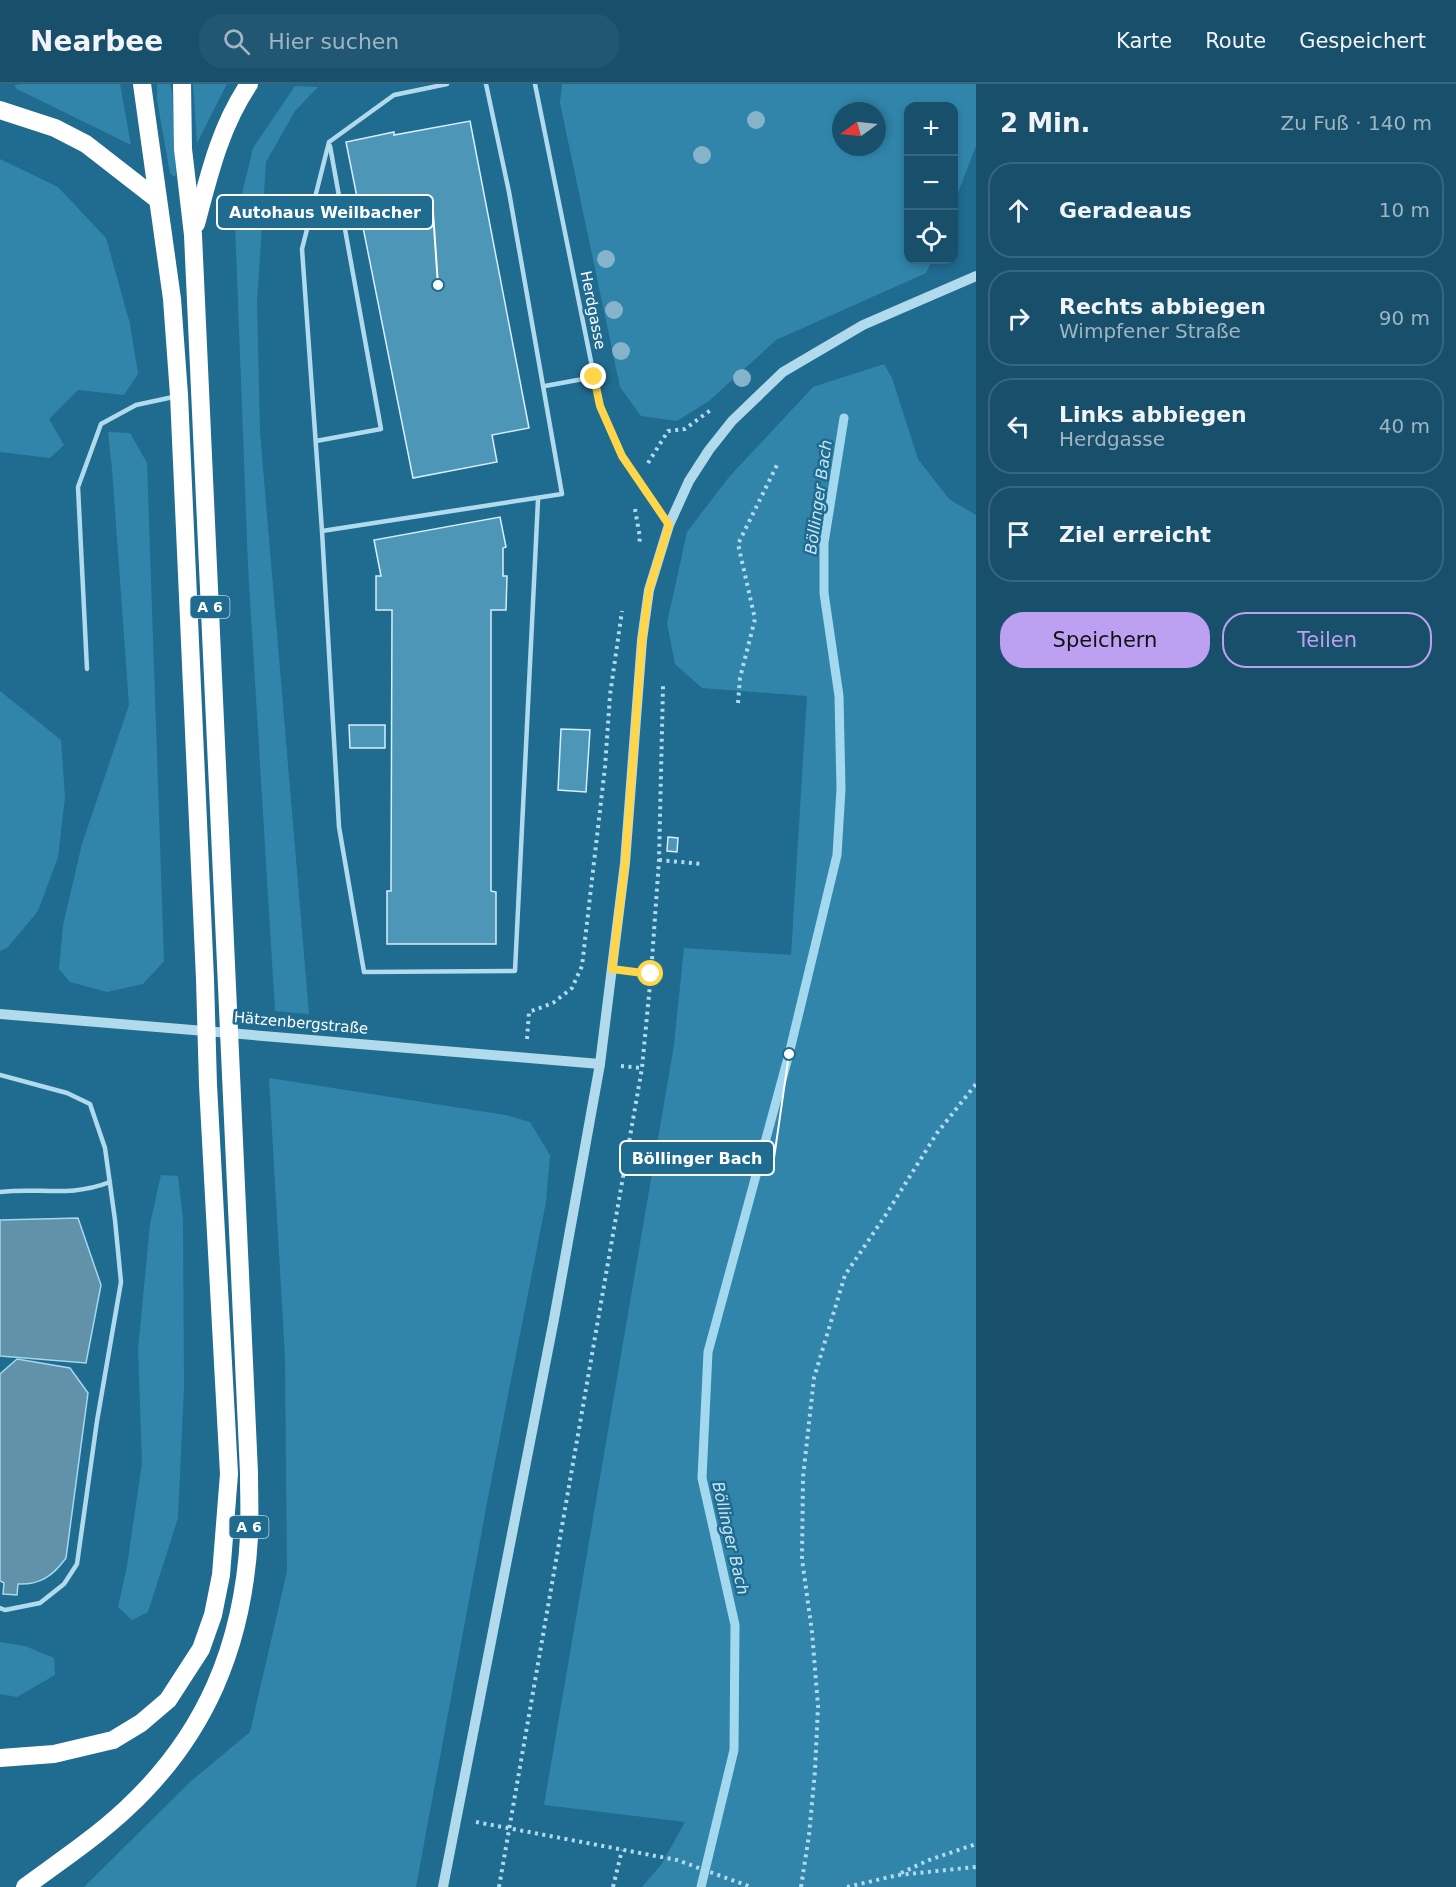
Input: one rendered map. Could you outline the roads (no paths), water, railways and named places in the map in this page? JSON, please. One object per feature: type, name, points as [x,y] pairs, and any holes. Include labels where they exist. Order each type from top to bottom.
[{"type":"highway","points":[[0,1758],[54,1754],[114,1740],[141,1723],[168,1700],[201,1649],[213,1615],[221,1575],[229,1474],[208,1086],[179,395],[172,299],[142,84]]},
{"type":"highway","points":[[182,84],[183,149],[193,235]]},
{"type":"highway","name":"A 6","points":[[25,1887],[126,1810],[156,1780],[181,1749],[203,1715],[231,1646],[245,1578],[249,1537],[249,1473],[193,235],[221,135],[238,100],[249,84]]},
{"type":"highway","points":[[0,110],[56,129],[86,144],[158,200]]},
{"type":"street","points":[[443,1887],[559,1296],[600,1064],[625,864],[642,640],[649,590],[669,525],[689,481],[709,450],[732,421],[783,372],[863,325],[976,276]]},
{"type":"street","points":[[863,325],[976,283]]},
{"type":"street","name":"Hätzenbergstraße","points":[[0,1014],[600,1064]]},
{"type":"lane","points":[[447,84],[394,95],[329,142],[302,249],[322,531],[339,827],[364,972],[514,971],[537,500]]},
{"type":"lane","points":[[322,531],[537,500],[562,494],[545,386],[509,192],[486,84]]},
{"type":"lane","name":"Herdgasse","points":[[535,84],[600,406],[622,456],[669,525]]},
{"type":"lane","points":[[316,441],[381,429],[329,142]]},
{"type":"lane","points":[[545,386],[594,377]]},
{"type":"lane","points":[[87,669],[78,488],[84,468],[101,424],[136,405],[179,395]]},
{"type":"lane","points":[[0,1075],[67,1093],[90,1104],[105,1148],[121,1282],[97,1421],[77,1564],[64,1584],[40,1603],[5,1610],[0,1608]]},
{"type":"lane","points":[[0,1192],[90,1190],[110,1182]]},
{"type":"waterway","name":"Böllinger Bach","points":[[701,1887],[734,1750],[735,1625],[702,1478],[708,1352],[789,1054],[837,855],[841,789],[839,696],[824,593],[824,543],[844,418]]},
{"type":"place","name":"Autohaus Weilbacher","points":[[438,285]]},
{"type":"place","name":"Böllinger Bach","points":[[789,1054]]}]
